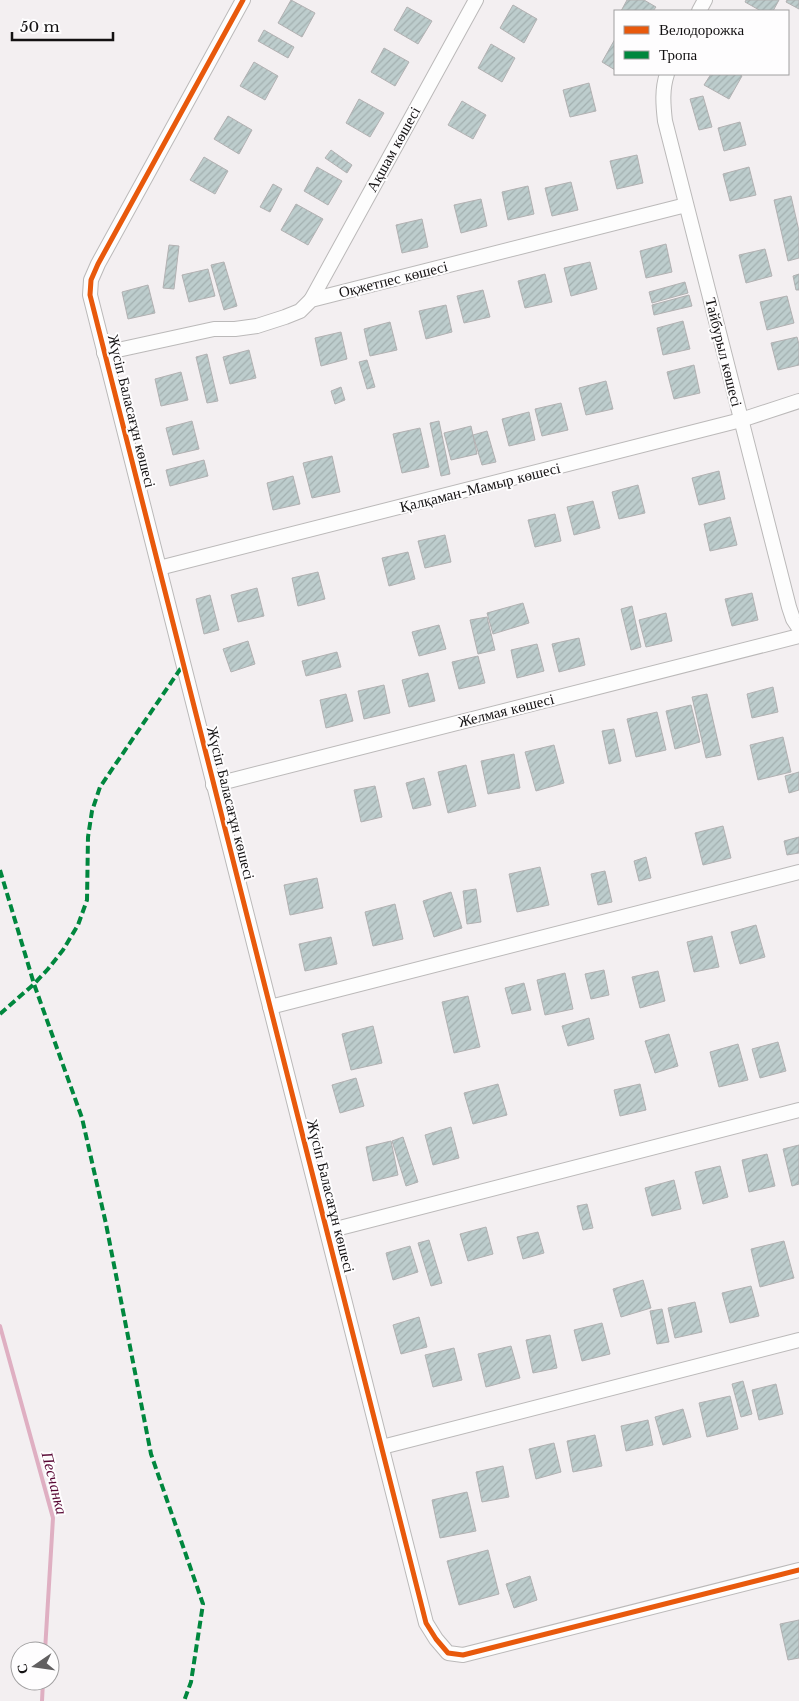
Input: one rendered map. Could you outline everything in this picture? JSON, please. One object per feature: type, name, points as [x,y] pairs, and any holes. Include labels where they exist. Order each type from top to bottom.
[{"type":"street","name":"Жүсіп Баласағұн көшесі","points":[[244,0],[95,272],[90,295],[426,1623],[448,1653],[463,1655],[799,1570]]},
{"type":"street","name":"Ақшам көшесі","points":[[312,300],[476,0]]},
{"type":"street","name":"Тайбурыл көшесі","points":[[667,75],[664,83],[663,103],[665,120],[788,607],[799,628]]},
{"type":"street","name":"Оқжетпес көшесі","points":[[104,353],[214,329],[257,326],[300,311],[312,300],[686,205]]},
{"type":"street","name":"Қалқаман-Мамыр көшесі","points":[[159,568],[741,420],[799,402]]},
{"type":"street","name":"Желмая көшесі","points":[[214,784],[799,636]]},
{"type":"street","points":[[270,1007],[799,872]]},
{"type":"street","points":[[328,1231],[799,1110]]},
{"type":"street","points":[[382,1447],[799,1340]]},
{"type":"building","points":[[291,0],[315,13],[302,37],[278,23]]},
{"type":"building","points":[[627,0],[644,0],[656,7],[654,10],[622,10]]},
{"type":"building","points":[[746,0],[779,0],[774,10],[759,10],[745,2]]},
{"type":"building","points":[[787,0],[799,0],[799,9],[786,2]]},
{"type":"building","points":[[513,5],[537,19],[524,43],[500,28]]},
{"type":"building","points":[[407,7],[432,21],[418,44],[394,30]]},
{"type":"building","points":[[264,30],[294,47],[288,58],[258,41]]},
{"type":"building","points":[[614,41],[614,69],[602,62]]},
{"type":"building","points":[[491,44],[515,58],[502,82],[478,68]]},
{"type":"building","points":[[384,48],[409,62],[395,86],[371,72]]},
{"type":"building","points":[[254,62],[278,76],[265,100],[240,86]]},
{"type":"building","points":[[710,75],[742,76],[729,99],[704,85]]},
{"type":"building","points":[[589,83],[596,111],[570,117],[563,90]]},
{"type":"building","points":[[703,96],[712,127],[699,130],[690,99]]},
{"type":"building","points":[[359,99],[384,113],[370,137],[346,123]]},
{"type":"building","points":[[462,101],[486,115],[473,139],[448,125]]},
{"type":"building","points":[[228,116],[252,130],[239,154],[214,139]]},
{"type":"building","points":[[740,122],[746,145],[724,151],[718,128]]},
{"type":"building","points":[[331,150],[352,165],[347,173],[325,158]]},
{"type":"building","points":[[637,155],[643,183],[617,189],[610,161]]},
{"type":"building","points":[[204,157],[228,171],[215,194],[190,180]]},
{"type":"building","points":[[317,167],[342,181],[328,205],[304,191]]},
{"type":"building","points":[[749,167],[756,195],[730,201],[723,174]]},
{"type":"building","points":[[571,182],[578,210],[552,216],[545,188]]},
{"type":"building","points":[[273,184],[282,189],[270,212],[260,207]]},
{"type":"building","points":[[528,186],[534,214],[508,220],[502,192]]},
{"type":"building","points":[[791,196],[799,231],[799,258],[788,261],[774,200]]},
{"type":"building","points":[[481,199],[487,226],[461,233],[454,205]]},
{"type":"building","points":[[296,204],[323,219],[308,245],[281,230]]},
{"type":"building","points":[[422,219],[428,247],[402,253],[396,225]]},
{"type":"building","points":[[666,244],[672,272],[646,278],[640,251]]},
{"type":"building","points":[[169,245],[179,246],[174,289],[163,288]]},
{"type":"building","points":[[765,249],[772,276],[746,283],[739,255]]},
{"type":"building","points":[[224,262],[237,306],[224,310],[211,265]]},
{"type":"building","points":[[590,262],[597,289],[571,296],[564,268]]},
{"type":"building","points":[[208,269],[215,296],[189,302],[182,275]]},
{"type":"building","points":[[545,274],[552,302],[525,308],[518,281]]},
{"type":"building","points":[[799,274],[799,290],[796,290],[793,276]]},
{"type":"building","points":[[685,282],[688,293],[652,303],[649,292]]},
{"type":"building","points":[[148,285],[155,313],[128,319],[122,292]]},
{"type":"building","points":[[483,290],[490,317],[464,323],[457,296]]},
{"type":"building","points":[[689,295],[692,306],[654,315],[652,305]]},
{"type":"building","points":[[787,296],[794,323],[767,330],[760,302]]},
{"type":"building","points":[[446,305],[452,332],[426,339],[419,311]]},
{"type":"building","points":[[683,321],[690,349],[663,355],[657,328]]},
{"type":"building","points":[[390,322],[397,350],[370,356],[364,329]]},
{"type":"building","points":[[341,332],[347,359],[321,366],[315,338]]},
{"type":"building","points":[[797,337],[799,365],[778,370],[771,343]]},
{"type":"building","points":[[249,350],[256,378],[230,384],[223,357]]},
{"type":"building","points":[[207,354],[218,401],[207,403],[196,357]]},
{"type":"building","points":[[367,360],[375,387],[367,389],[359,362]]},
{"type":"building","points":[[694,365],[700,393],[674,399],[667,372]]},
{"type":"building","points":[[181,372],[188,400],[161,406],[155,379]]},
{"type":"building","points":[[606,381],[613,409],[586,415],[579,388]]},
{"type":"building","points":[[341,387],[345,400],[335,404],[331,391]]},
{"type":"building","points":[[561,403],[568,430],[542,436],[535,409]]},
{"type":"building","points":[[529,412],[535,440],[509,446],[502,419]]},
{"type":"building","points":[[192,421],[199,449],[173,455],[166,428]]},
{"type":"building","points":[[439,421],[450,474],[441,476],[430,423]]},
{"type":"building","points":[[471,426],[477,454],[451,460],[444,433]]},
{"type":"building","points":[[420,428],[429,467],[402,473],[393,434]]},
{"type":"building","points":[[487,431],[496,462],[482,465],[473,435]]},
{"type":"building","points":[[332,456],[340,492],[312,498],[303,463]]},
{"type":"building","points":[[204,460],[208,476],[170,486],[166,470]]},
{"type":"building","points":[[719,471],[725,499],[699,505],[692,478]]},
{"type":"building","points":[[293,476],[300,504],[273,510],[267,483]]},
{"type":"building","points":[[638,485],[645,513],[619,519],[612,492]]},
{"type":"building","points":[[593,501],[600,528],[574,535],[567,507]]},
{"type":"building","points":[[555,514],[561,541],[535,547],[528,520]]},
{"type":"building","points":[[730,517],[737,545],[710,551],[704,524]]},
{"type":"building","points":[[445,535],[451,562],[425,568],[418,541]]},
{"type":"building","points":[[408,552],[415,579],[389,586],[382,558]]},
{"type":"building","points":[[318,572],[325,599],[298,606],[292,578]]},
{"type":"building","points":[[257,588],[264,616],[238,622],[231,595]]},
{"type":"building","points":[[752,593],[758,620],[732,626],[725,599]]},
{"type":"building","points":[[210,595],[219,630],[204,634],[196,599]]},
{"type":"building","points":[[523,603],[529,623],[493,634],[487,613]]},
{"type":"building","points":[[632,606],[641,647],[631,650],[621,609]]},
{"type":"building","points":[[666,613],[672,641],[646,647],[639,620]]},
{"type":"building","points":[[487,617],[495,650],[478,654],[470,620]]},
{"type":"building","points":[[439,625],[446,649],[419,656],[412,632]]},
{"type":"building","points":[[579,638],[585,665],[559,672],[552,644]]},
{"type":"building","points":[[248,641],[255,664],[231,672],[223,649]]},
{"type":"building","points":[[537,644],[544,671],[517,678],[511,650]]},
{"type":"building","points":[[337,652],[341,667],[306,676],[302,661]]},
{"type":"building","points":[[478,656],[485,683],[459,689],[452,662]]},
{"type":"building","points":[[428,673],[435,701],[409,707],[402,680]]},
{"type":"building","points":[[384,685],[390,713],[364,719],[358,691]]},
{"type":"building","points":[[773,687],[778,712],[752,718],[747,694]]},
{"type":"building","points":[[346,694],[353,721],[326,728],[320,700]]},
{"type":"building","points":[[707,694],[721,755],[706,758],[692,697]]},
{"type":"building","points":[[691,705],[700,742],[675,749],[666,711]]},
{"type":"building","points":[[657,712],[666,750],[636,757],[627,719]]},
{"type":"building","points":[[614,729],[621,761],[609,764],[602,731]]},
{"type":"building","points":[[783,737],[791,772],[758,780],[750,745]]},
{"type":"building","points":[[554,745],[564,783],[536,791],[525,752]]},
{"type":"building","points":[[514,754],[520,788],[488,794],[481,761]]},
{"type":"building","points":[[466,765],[476,806],[448,813],[438,772]]},
{"type":"building","points":[[799,772],[799,790],[789,793],[785,776]]},
{"type":"building","points":[[424,778],[431,805],[413,809],[406,783]]},
{"type":"building","points":[[375,786],[382,817],[361,822],[354,790]]},
{"type":"building","points":[[723,826],[731,858],[703,865],[695,833]]},
{"type":"building","points":[[799,837],[799,853],[787,855],[784,841]]},
{"type":"building","points":[[646,857],[651,878],[639,881],[634,861]]},
{"type":"building","points":[[540,867],[549,905],[517,912],[509,874]]},
{"type":"building","points":[[605,871],[612,902],[598,905],[591,874]]},
{"type":"building","points":[[317,878],[323,908],[290,915],[284,885]]},
{"type":"building","points":[[476,889],[481,922],[467,924],[463,891]]},
{"type":"building","points":[[451,892],[462,928],[434,937],[423,901]]},
{"type":"building","points":[[395,904],[403,939],[373,946],[365,912]]},
{"type":"building","points":[[756,925],[765,957],[740,964],[731,932]]},
{"type":"building","points":[[712,936],[719,967],[694,972],[687,942]]},
{"type":"building","points":[[331,937],[337,964],[305,971],[299,944]]},
{"type":"building","points":[[604,970],[609,995],[591,999],[585,974]]},
{"type":"building","points":[[658,971],[665,1001],[640,1008],[632,977]]},
{"type":"building","points":[[565,973],[573,1009],[545,1015],[537,980]]},
{"type":"building","points":[[524,983],[531,1010],[512,1014],[505,988]]},
{"type":"building","points":[[468,996],[480,1047],[454,1053],[442,1002]]},
{"type":"building","points":[[589,1018],[594,1039],[568,1046],[562,1026]]},
{"type":"building","points":[[373,1026],[382,1063],[351,1070],[342,1034]]},
{"type":"building","points":[[669,1034],[678,1066],[655,1073],[645,1041]]},
{"type":"building","points":[[778,1042],[786,1071],[760,1078],[752,1049]]},
{"type":"building","points":[[738,1044],[748,1080],[719,1087],[710,1052]]},
{"type":"building","points":[[356,1078],[364,1106],[340,1113],[332,1085]]},
{"type":"building","points":[[498,1084],[507,1115],[473,1124],[464,1093]]},
{"type":"building","points":[[640,1084],[646,1110],[620,1116],[614,1090]]},
{"type":"building","points":[[451,1127],[459,1158],[433,1165],[425,1135]]},
{"type":"building","points":[[403,1137],[418,1182],[406,1186],[392,1141]]},
{"type":"building","points":[[391,1141],[398,1175],[373,1181],[366,1147]]},
{"type":"building","points":[[799,1145],[799,1184],[792,1186],[783,1149]]},
{"type":"building","points":[[767,1154],[775,1186],[749,1192],[742,1160]]},
{"type":"building","points":[[720,1166],[728,1197],[703,1204],[695,1172]]},
{"type":"building","points":[[674,1180],[681,1209],[652,1216],[645,1188]]},
{"type":"building","points":[[587,1204],[593,1228],[583,1230],[577,1206]]},
{"type":"building","points":[[486,1227],[493,1254],[468,1261],[460,1234]]},
{"type":"building","points":[[538,1232],[544,1253],[523,1259],[517,1237]]},
{"type":"building","points":[[429,1240],[442,1283],[431,1286],[418,1243]]},
{"type":"building","points":[[784,1241],[794,1278],[760,1287],[751,1249]]},
{"type":"building","points":[[410,1246],[418,1272],[393,1280],[386,1253]]},
{"type":"building","points":[[643,1280],[651,1308],[621,1317],[613,1289]]},
{"type":"building","points":[[751,1286],[759,1316],[730,1323],[722,1293]]},
{"type":"building","points":[[695,1302],[702,1332],[675,1338],[668,1308]]},
{"type":"building","points":[[662,1309],[669,1342],[657,1344],[650,1311]]},
{"type":"building","points":[[419,1317],[427,1347],[401,1354],[393,1325]]},
{"type":"building","points":[[602,1323],[610,1354],[582,1361],[574,1330]]},
{"type":"building","points":[[550,1335],[557,1368],[533,1373],[526,1340]]},
{"type":"building","points":[[511,1346],[520,1378],[486,1387],[478,1354]]},
{"type":"building","points":[[454,1348],[462,1380],[433,1387],[425,1355]]},
{"type":"building","points":[[743,1381],[752,1414],[741,1417],[732,1384]]},
{"type":"building","points":[[776,1384],[783,1414],[759,1420],[752,1390]]},
{"type":"building","points":[[730,1396],[738,1429],[707,1437],[699,1403]]},
{"type":"building","points":[[683,1409],[691,1437],[663,1445],[655,1417]]},
{"type":"building","points":[[648,1420],[653,1445],[626,1451],[621,1426]]},
{"type":"building","points":[[595,1435],[602,1466],[573,1472],[567,1441]]},
{"type":"building","points":[[554,1443],[561,1472],[536,1479],[529,1449]]},
{"type":"building","points":[[503,1466],[509,1497],[482,1502],[476,1472]]},
{"type":"building","points":[[467,1492],[476,1531],[440,1538],[432,1500]]},
{"type":"building","points":[[488,1550],[499,1594],[459,1605],[447,1561]]},
{"type":"building","points":[[530,1576],[537,1600],[514,1608],[506,1584]]},
{"type":"building","points":[[799,1620],[799,1658],[788,1660],[780,1624]]},
{"type":"waterway","name":"Песчанка","points":[[0,1326],[53,1518],[46,1641]]},
{"type":"waterway","name":"Песчанка","points":[[42,1691],[42,1701]]},
{"type":"marked path","points":[[0,1014],[48,969],[63,950],[78,925],[87,900],[88,837],[92,811],[100,787],[183,665]]},
{"type":"marked path","points":[[0,870],[34,984],[82,1118],[106,1224],[151,1454],[203,1604],[191,1682],[184,1701]]},
{"type":"cycle path","points":[[243,0],[98,264],[91,280],[90,295],[426,1623],[448,1653],[463,1655],[799,1570]]}]
